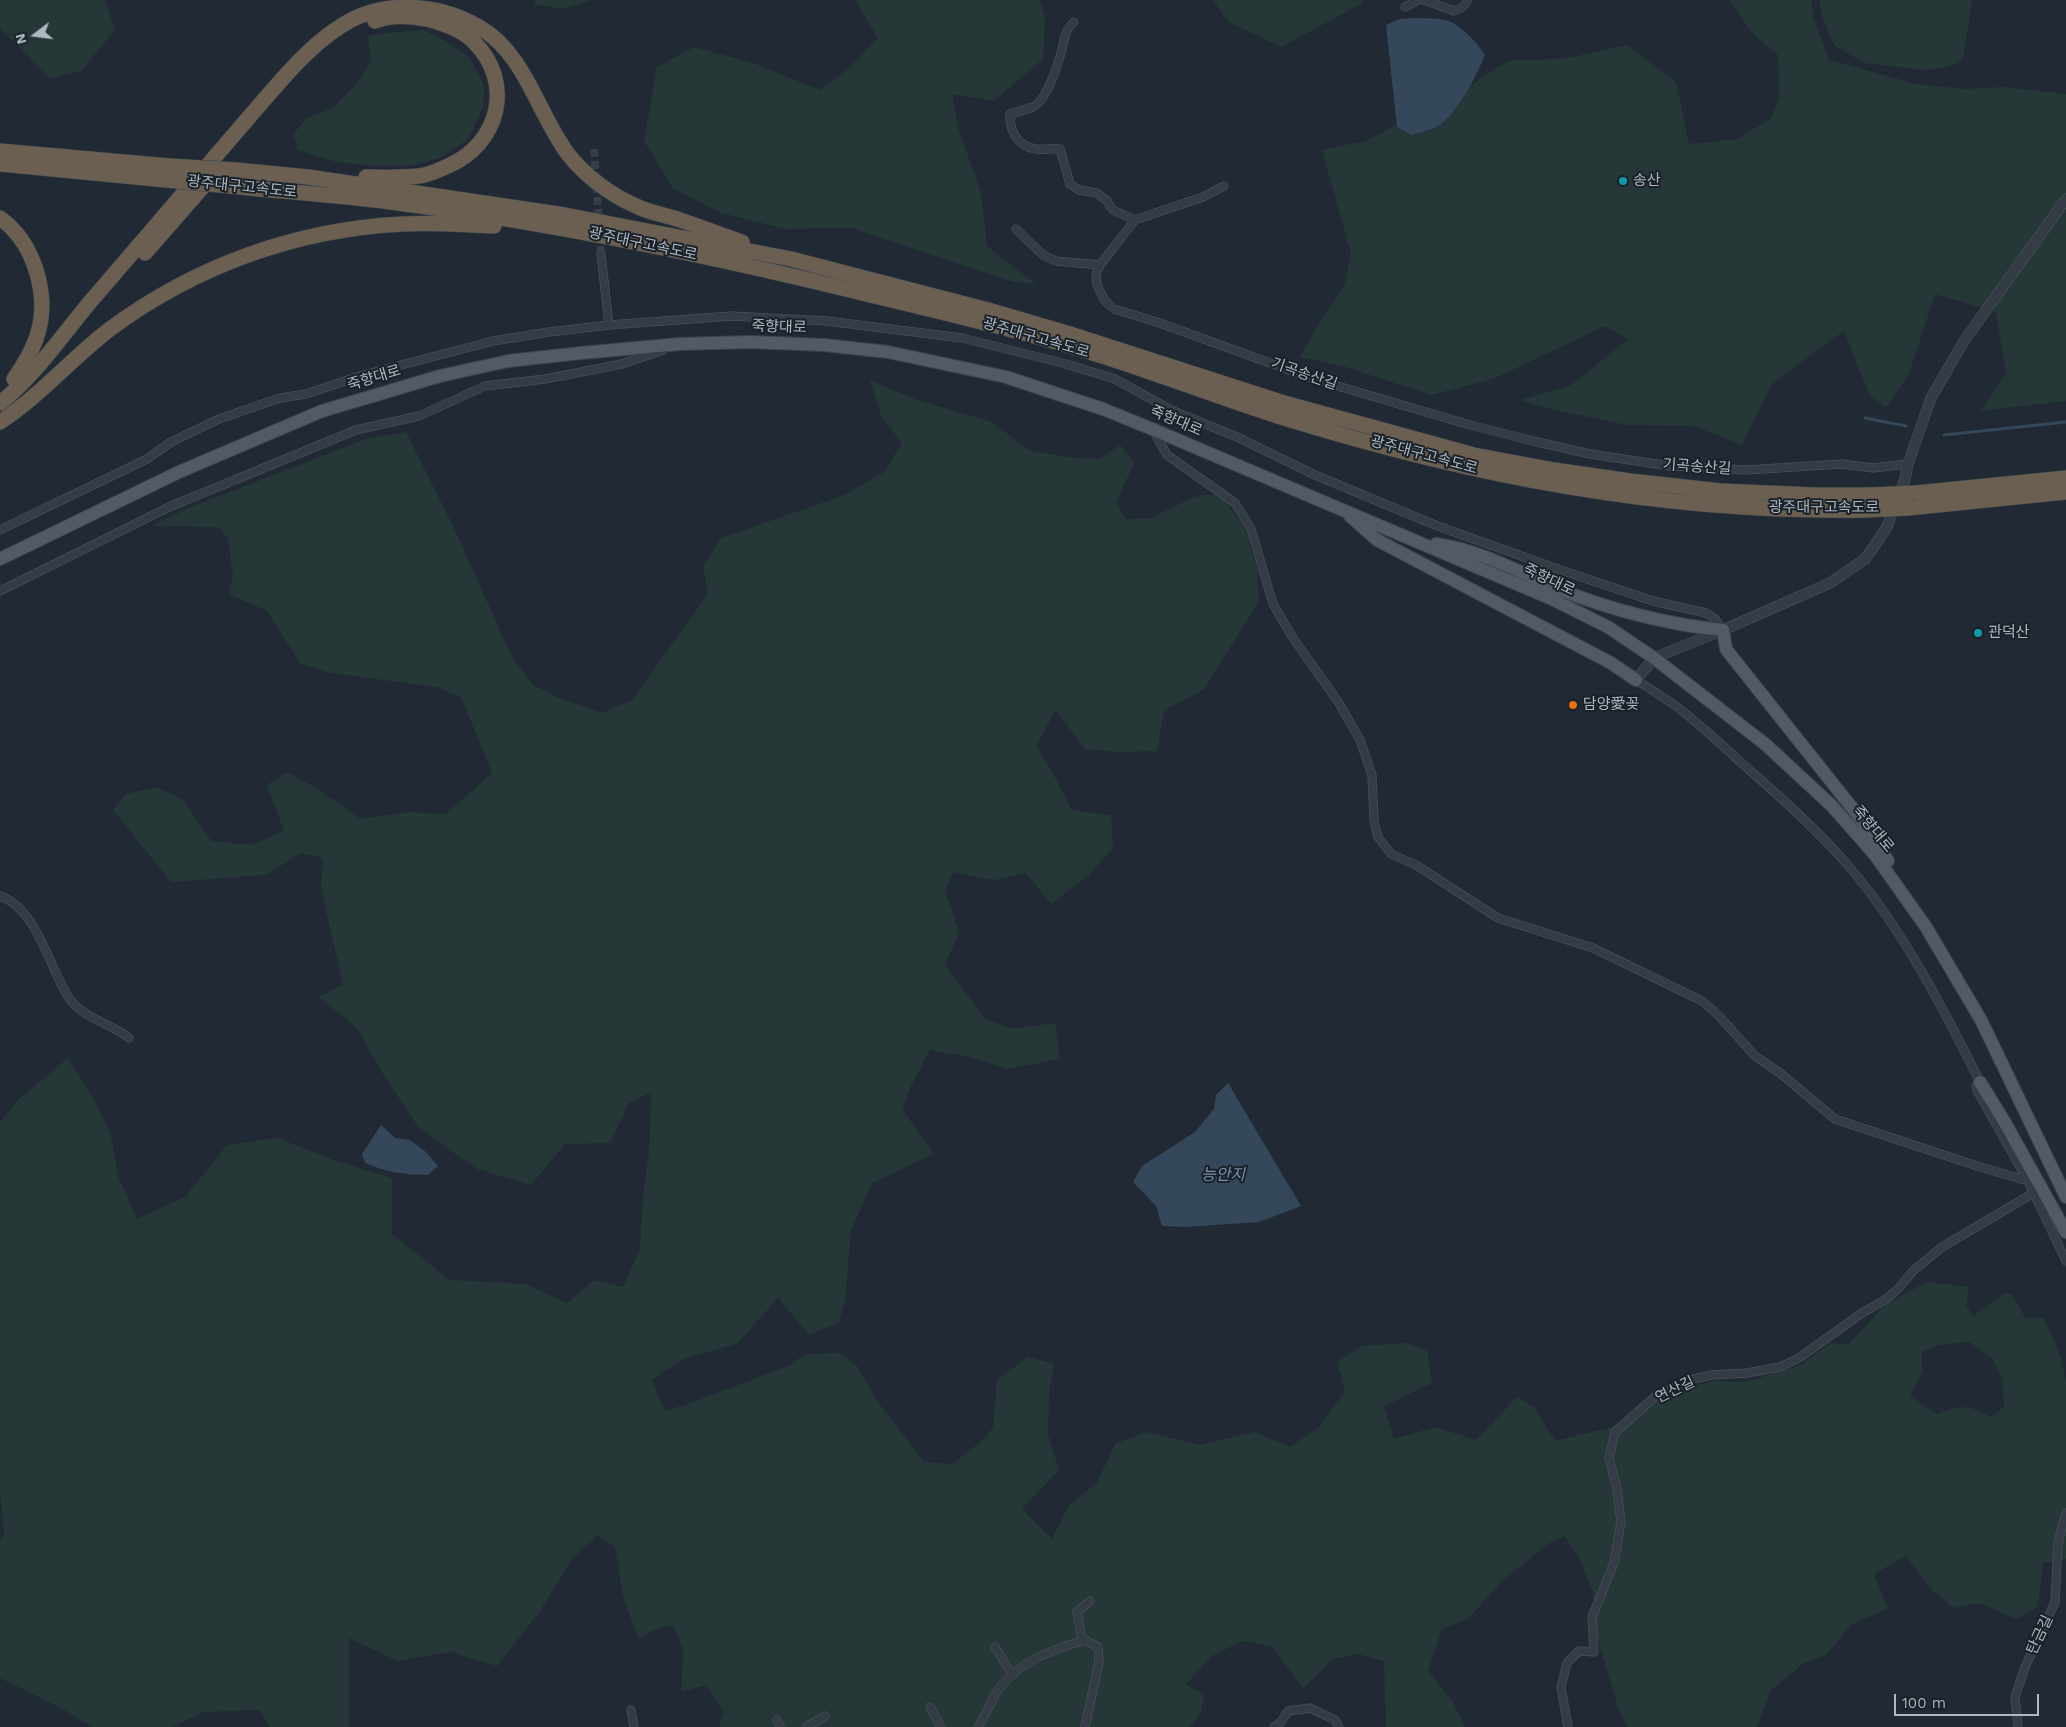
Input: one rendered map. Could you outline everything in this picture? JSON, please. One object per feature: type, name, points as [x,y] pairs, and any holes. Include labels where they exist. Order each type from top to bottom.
[{"type":"highway","points":[[0,403],[35,368],[174,203],[285,78],[328,34],[354,18],[382,8],[404,5],[427,9],[455,16],[481,27],[502,46],[518,66],[552,130],[569,156],[589,176],[614,195],[638,207],[682,220],[790,259]]},
{"type":"highway","points":[[0,414],[41,374],[283,92],[335,40],[356,28],[380,18],[409,16],[453,28],[474,41],[487,58],[497,83],[497,106],[491,128],[480,144],[461,161],[421,176],[308,177]]},
{"type":"highway","name":"광주대구고속도로","points":[[0,151],[167,173],[230,186],[403,203],[561,228],[786,274],[1073,347],[1278,416],[1469,468],[1554,485],[1629,497],[1799,510],[1908,508],[2066,492]]},
{"type":"highway","name":"광주대구고속도로","points":[[0,164],[167,173],[236,170],[308,177],[565,215],[790,259],[988,310],[1284,403],[1474,455],[1554,470],[1721,491],[1814,495],[1916,493],[2066,478]]},
{"type":"highway","points":[[0,218],[9,224],[27,248],[39,276],[42,306],[37,337],[24,365],[0,396]]},
{"type":"highway","points":[[0,422],[42,389],[79,354],[126,318],[186,281],[230,261],[307,237],[402,224],[561,228]]},
{"type":"main road","name":"죽향대로","points":[[0,559],[205,460],[322,411],[440,376],[508,362],[680,344],[750,342],[824,345],[888,352],[1006,377],[1103,409],[1552,598],[1608,627],[1654,658],[1765,744],[1817,792],[1875,855],[1936,943],[1981,1020],[2066,1197]]},
{"type":"main road","points":[[1343,509],[1376,540],[1611,663],[1636,680]]},
{"type":"main road","points":[[1419,542],[1457,547],[1479,554],[1560,589],[1599,603],[1690,627],[1723,630],[1726,649],[1802,748],[1861,820],[1884,854],[1901,891]]},
{"type":"main road","points":[[1980,1082],[2037,1190],[2066,1232]]},
{"type":"street","points":[[1405,7],[1418,0]]},
{"type":"street","points":[[1424,0],[1454,11],[1463,7],[1468,0]]},
{"type":"street","points":[[1074,22],[1066,28],[1063,36],[1062,52],[1041,101],[1034,107],[1010,114],[1010,124],[1016,137],[1026,146],[1036,149],[1060,149],[1070,184],[1078,190],[1097,193],[1107,201],[1113,210],[1135,220]]},
{"type":"street","points":[[1016,230],[1043,255],[1056,260],[1100,265],[1135,220],[1203,197],[1224,186]]},
{"type":"street","points":[[2066,200],[1964,341],[1931,398],[1908,464],[1905,479],[1886,529],[1865,560],[1830,583],[1654,658],[1636,680],[1673,704],[1718,741],[1796,811],[1847,864],[1885,915],[1934,994],[1980,1082],[1976,1086],[1978,1092],[2028,1181],[2037,1190],[2066,1262]]},
{"type":"street","points":[[601,254],[609,324]]},
{"type":"street","name":"기곡송산길","points":[[1100,265],[1096,275],[1097,286],[1105,301],[1121,312],[1157,322],[1314,379],[1533,442],[1590,454],[1670,466],[1791,469],[1842,464],[1873,468],[1908,464]]},
{"type":"street","points":[[0,530],[147,459],[171,442],[219,419],[280,398],[306,394],[363,375],[493,341],[609,324],[732,316],[827,321],[962,338],[1066,364],[1115,379],[1171,410],[1237,437],[1315,475],[1435,525],[1552,568],[1644,598],[1706,613],[1715,618],[1723,630]]},
{"type":"street","points":[[0,591],[169,507],[356,430],[420,416],[485,386],[545,379],[622,364],[680,344]]},
{"type":"street","points":[[1152,429],[1167,454],[1235,503],[1251,529],[1273,604],[1293,638],[1339,703],[1360,740],[1372,775],[1374,821],[1378,837],[1391,854],[1416,865],[1498,918],[1593,948],[1702,1001],[1756,1056],[1780,1073],[1835,1119],[2028,1181]]},
{"type":"street","points":[[0,896],[11,901],[38,932],[70,1000],[86,1014],[129,1038]]},
{"type":"street","name":"연산길","points":[[1568,1727],[1561,1687],[1567,1663],[1579,1651],[1594,1652],[1592,1618],[1614,1563],[1621,1522],[1617,1489],[1609,1458],[1615,1432],[1656,1396],[1686,1381],[1711,1375],[1747,1373],[1780,1367],[1799,1358],[1862,1313],[1885,1300],[1899,1288],[1913,1271],[1942,1247],[2037,1190]]},
{"type":"street","name":"탄금길","points":[[2018,1727],[2015,1697],[2025,1667],[2055,1602],[2058,1544],[2066,1512]]},
{"type":"street","points":[[1082,1641],[1077,1612],[1090,1601]]},
{"type":"street","points":[[978,1727],[996,1693],[1011,1673],[1039,1656],[1085,1640],[1098,1647],[1099,1662],[1085,1727]]},
{"type":"street","points":[[995,1647],[1011,1673]]},
{"type":"street","points":[[930,1707],[941,1727]]},
{"type":"street","points":[[1274,1727],[1281,1722],[1288,1711],[1310,1708],[1335,1720],[1339,1727]]},
{"type":"street","points":[[631,1710],[634,1727]]},
{"type":"street","points":[[806,1727],[825,1716]]},
{"type":"green space","points":[[0,0],[105,0],[115,30],[81,71],[50,79],[0,28]]},
{"type":"green space","points":[[535,0],[591,0],[562,9],[535,4]]},
{"type":"green space","points":[[855,0],[1040,0],[1045,17],[1043,59],[994,101],[952,94],[959,130],[981,193],[987,246],[1036,284],[1014,282],[852,228],[786,229],[718,212],[673,188],[644,141],[657,67],[694,47],[756,64],[820,90],[847,70],[878,38]]},
{"type":"green space","points":[[1213,0],[1362,0],[1363,3],[1281,47],[1227,21]]},
{"type":"green space","points":[[1729,0],[1811,0],[1814,19],[1829,60],[1916,84],[1964,89],[2003,87],[2066,94],[2066,401],[1981,411],[2006,373],[1996,312],[1935,294],[1909,374],[1886,407],[1870,396],[1844,331],[1772,384],[1742,445],[1694,426],[1627,425],[1547,408],[1521,400],[1570,386],[1628,339],[1605,326],[1493,379],[1431,395],[1343,366],[1300,357],[1316,328],[1344,286],[1351,254],[1322,150],[1365,141],[1462,91],[1509,60],[1563,59],[1627,45],[1676,82],[1689,144],[1737,139],[1770,119],[1779,99],[1778,55],[1753,34]]},
{"type":"green space","points":[[1819,0],[1972,0],[1963,59],[1956,64],[1943,68],[1924,70],[1864,63],[1834,45],[1822,16]]},
{"type":"green space","points":[[423,30],[447,42],[470,58],[484,86],[483,107],[468,139],[442,157],[414,165],[377,166],[337,162],[298,150],[293,134],[307,118],[333,108],[355,86],[371,61],[368,36]]},
{"type":"green space","points":[[870,380],[917,400],[992,422],[1029,450],[1066,457],[1099,459],[1120,445],[1134,463],[1116,503],[1126,519],[1151,518],[1194,497],[1219,493],[1245,529],[1257,569],[1259,601],[1204,689],[1164,711],[1157,751],[1117,752],[1085,749],[1056,710],[1036,745],[1072,810],[1111,815],[1113,848],[1089,875],[1051,904],[1026,873],[995,880],[953,872],[945,890],[959,932],[945,965],[984,1018],[1011,1029],[1055,1023],[1060,1059],[1008,1069],[970,1057],[930,1050],[911,1086],[902,1109],[934,1154],[872,1183],[851,1230],[845,1301],[839,1322],[809,1335],[778,1298],[738,1343],[681,1360],[652,1380],[665,1411],[790,1365],[805,1354],[839,1353],[858,1367],[877,1401],[924,1462],[952,1464],[978,1444],[993,1428],[997,1380],[1028,1357],[1054,1364],[1049,1392],[1048,1435],[1059,1470],[1022,1509],[1052,1539],[1069,1505],[1097,1483],[1115,1444],[1145,1432],[1200,1445],[1255,1432],[1290,1447],[1318,1428],[1345,1391],[1337,1362],[1361,1346],[1406,1343],[1427,1350],[1432,1383],[1384,1406],[1394,1439],[1435,1427],[1476,1440],[1517,1397],[1534,1407],[1555,1441],[1612,1427],[1681,1389],[1713,1381],[1746,1382],[1801,1365],[1830,1343],[1849,1344],[1886,1304],[1927,1282],[1969,1287],[1966,1305],[1973,1316],[2005,1293],[2011,1294],[2025,1317],[2044,1318],[2060,1355],[2066,1381],[2066,1559],[2043,1563],[2038,1607],[2016,1619],[1980,1603],[1954,1608],[1932,1590],[1906,1556],[1874,1574],[1888,1608],[1851,1625],[1826,1655],[1804,1663],[1770,1691],[1757,1727],[1627,1727],[1618,1707],[1596,1633],[1593,1592],[1578,1556],[1564,1536],[1548,1544],[1501,1582],[1468,1619],[1442,1629],[1428,1671],[1453,1702],[1465,1727],[1386,1727],[1384,1661],[1358,1654],[1333,1659],[1303,1688],[1272,1646],[1242,1641],[1212,1656],[1186,1684],[1204,1695],[1201,1712],[1190,1727],[719,1727],[724,1712],[706,1685],[681,1692],[683,1651],[674,1625],[659,1628],[638,1638],[623,1596],[615,1547],[597,1535],[572,1559],[538,1614],[497,1666],[450,1652],[398,1661],[349,1638],[349,1727],[269,1727],[260,1710],[203,1712],[172,1727],[92,1727],[61,1708],[0,1678],[0,1542],[4,1533],[0,1491],[0,1122],[18,1100],[68,1058],[92,1096],[110,1132],[119,1178],[137,1219],[185,1197],[227,1145],[277,1138],[336,1161],[392,1178],[392,1234],[450,1280],[525,1284],[567,1303],[594,1280],[623,1287],[640,1249],[643,1198],[649,1151],[651,1092],[629,1103],[610,1143],[565,1144],[531,1185],[477,1169],[419,1128],[383,1074],[357,1028],[319,997],[343,984],[321,889],[323,858],[301,853],[266,875],[171,882],[113,810],[126,794],[156,787],[183,800],[211,841],[252,845],[284,831],[267,785],[287,772],[316,788],[361,819],[410,812],[446,814],[492,773],[461,697],[437,687],[330,673],[300,663],[267,611],[229,594],[233,575],[228,538],[218,527],[151,526],[191,507],[366,439],[406,432],[452,524],[513,659],[533,685],[559,698],[602,713],[632,700],[708,594],[703,567],[721,538],[845,495],[884,472],[902,443],[881,416]],"holes":[[[1969,1342],[1992,1358],[2002,1379],[2004,1407],[1991,1417],[1977,1410],[1964,1407],[1937,1414],[1910,1396],[1922,1372],[1922,1352],[1939,1345]]]},
{"type":"water","points":[[1400,19],[1447,20],[1451,22],[1461,28],[1485,55],[1472,83],[1452,113],[1438,126],[1412,135],[1397,127],[1386,25]]},
{"type":"water","name":"능안지","points":[[1228,1083],[1301,1206],[1259,1222],[1186,1227],[1162,1226],[1156,1206],[1133,1182],[1142,1166],[1195,1132],[1214,1109],[1216,1095]]},
{"type":"water","points":[[381,1125],[395,1138],[410,1140],[426,1152],[438,1166],[428,1175],[420,1175],[388,1171],[365,1163],[362,1154]]},
{"type":"waterway","points":[[1865,418],[1906,426]]},
{"type":"waterway","points":[[1944,435],[2066,422]]},
{"type":"tunnel","points":[[594,149],[599,222]]},
{"type":"tunnel","points":[[600,234],[601,254]]},
{"type":"place","name":"송산","points":[[1623,181]]},
{"type":"place","name":"관덕산","points":[[1978,633]]},
{"type":"place","name":"담양愛꽂","points":[[1573,705]]}]
